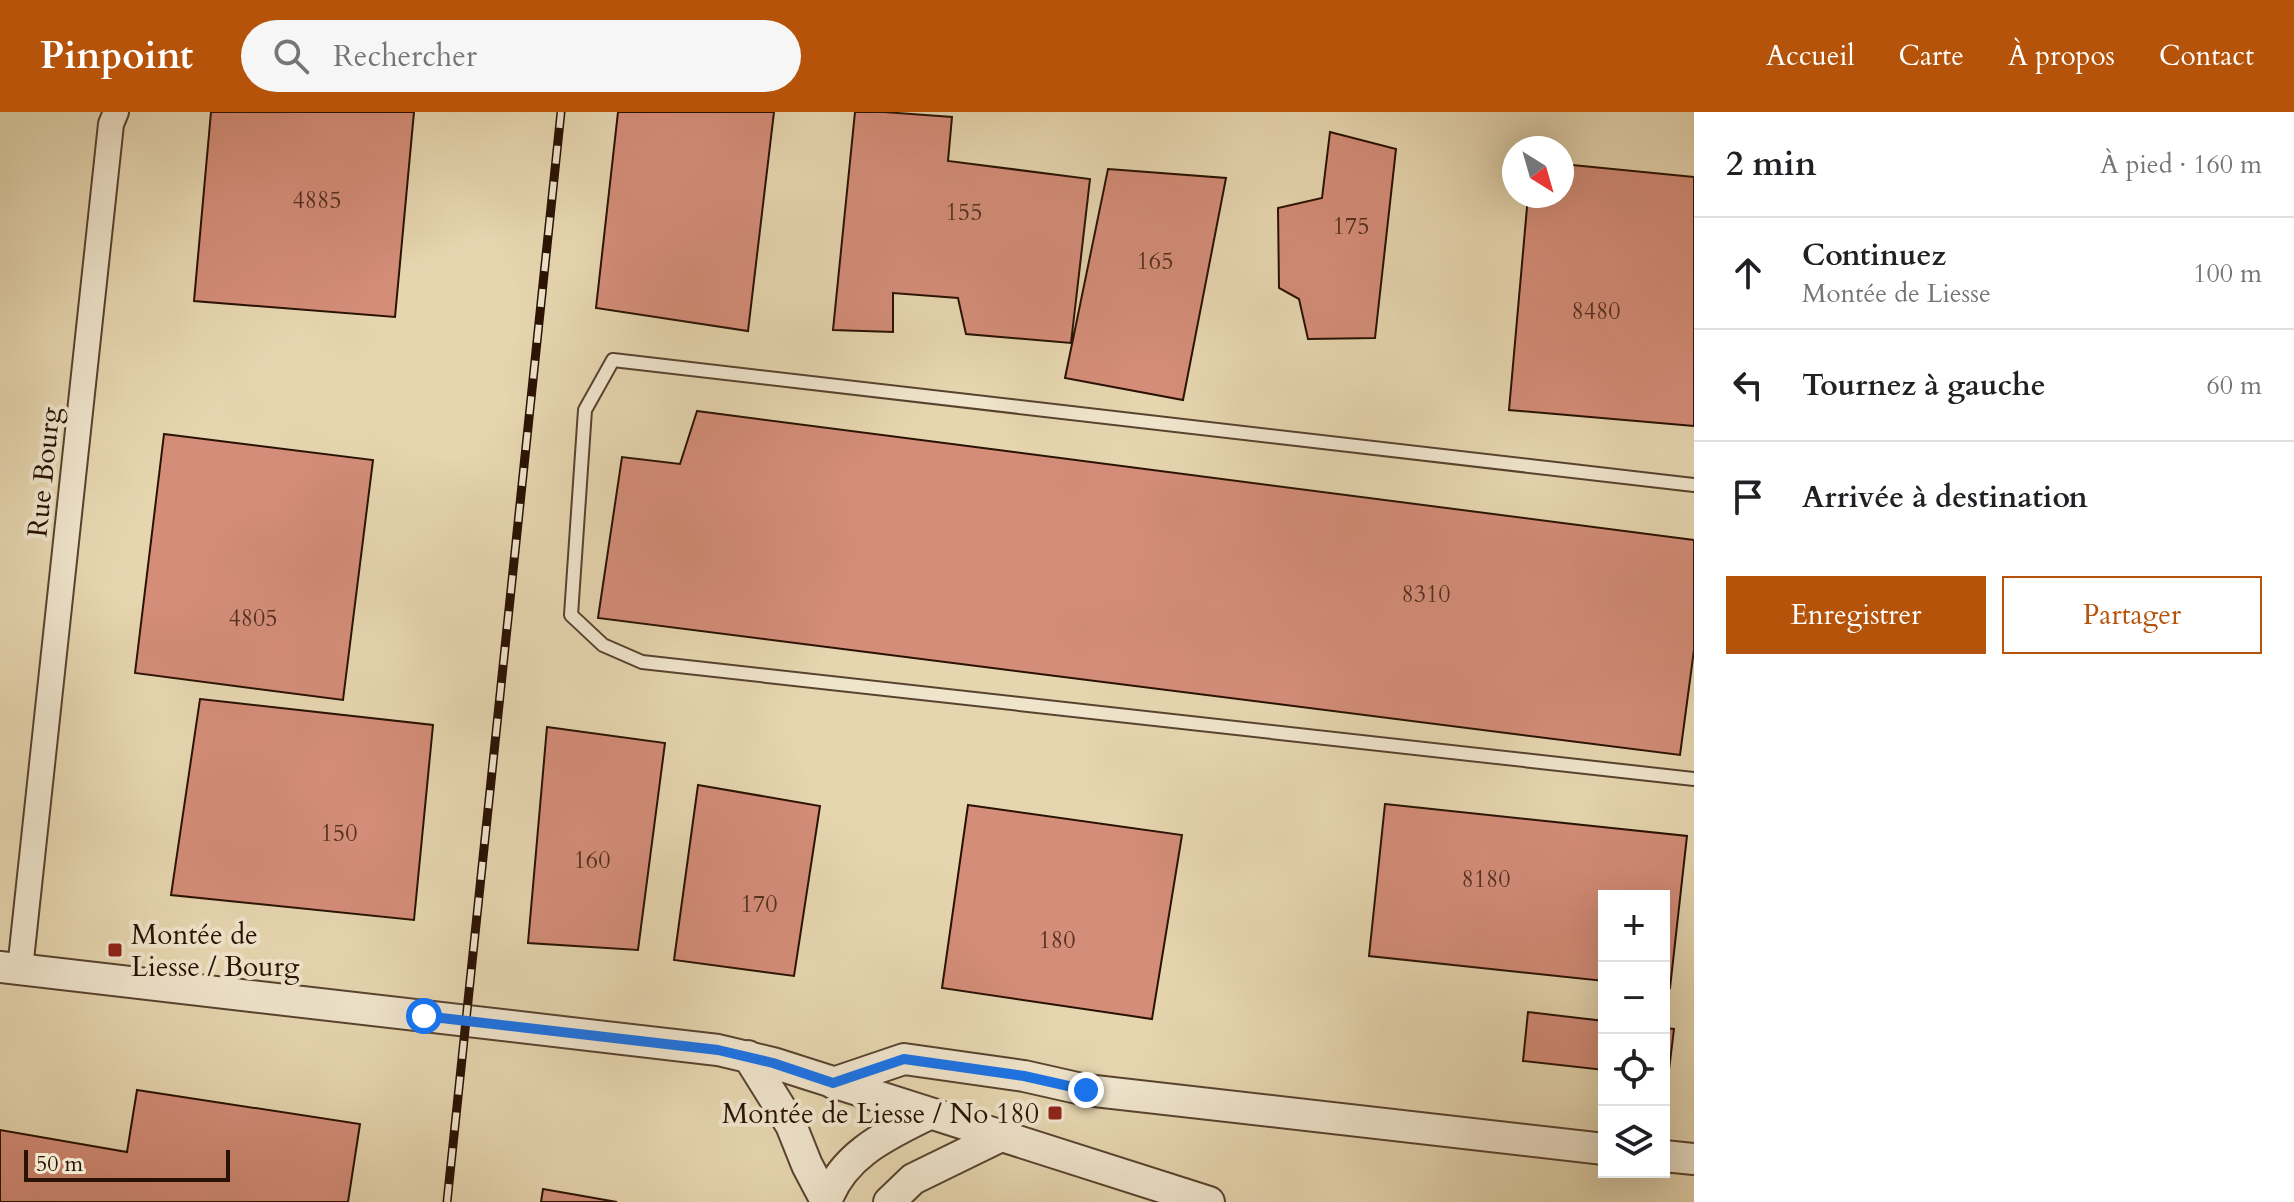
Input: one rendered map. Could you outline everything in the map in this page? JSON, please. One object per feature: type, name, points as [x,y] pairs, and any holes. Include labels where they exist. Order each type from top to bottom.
[{"type":"street","name":"Rue Bourg","points":[[10,968],[112,116]]},
{"type":"street","points":[[10,968],[692,1045],[748,1056],[1209,1202]]},
{"type":"street","points":[[748,1056],[791,1125],[826,1202]]},
{"type":"street","points":[[833,1083],[904,1059],[1024,1076],[1086,1090],[1598,1148]]},
{"type":"street","points":[[826,1202],[838,1177],[856,1156],[929,1114]]},
{"type":"street","points":[[889,1202],[913,1179],[999,1137]]},
{"type":"street","points":[[1670,1157],[1694,1159]]},
{"type":"lane","points":[[1694,485],[613,360],[585,410],[571,615],[603,645],[642,662],[1694,779]]},
{"type":"building","points":[[211,112],[414,112],[395,317],[194,301]]},
{"type":"building","points":[[618,112],[774,112],[748,331],[596,308]]},
{"type":"building","points":[[855,112],[952,117],[948,161],[1090,179],[1071,343],[966,334],[958,298],[893,293],[893,332],[833,330]]},
{"type":"building","points":[[1330,132],[1396,149],[1375,338],[1308,339],[1299,299],[1279,288],[1278,208],[1322,198]]},
{"type":"building","points":[[1574,165],[1694,177],[1694,426],[1509,410],[1527,208],[1574,208]]},
{"type":"building","points":[[1108,169],[1226,178],[1183,400],[1065,378]]},
{"type":"building","points":[[697,411],[1694,540],[1694,650],[1680,755],[598,618],[622,457],[680,464]]},
{"type":"building","points":[[164,434],[373,460],[343,700],[135,673]]},
{"type":"building","points":[[200,699],[433,725],[414,920],[171,895]]},
{"type":"building","points":[[547,727],[665,743],[638,950],[528,943]]},
{"type":"building","points":[[698,785],[820,806],[794,976],[674,960]]},
{"type":"building","points":[[1385,804],[1687,836],[1670,988],[1670,890],[1598,890],[1598,980],[1369,956]]},
{"type":"building","points":[[968,805],[1182,835],[1152,1019],[942,988]]},
{"type":"building","points":[[1528,1012],[1598,1020],[1598,1069],[1523,1061]]},
{"type":"building","points":[[1670,1029],[1674,1029],[1670,1062]]},
{"type":"building","points":[[137,1090],[360,1124],[348,1202],[0,1202],[0,1130],[127,1152]]},
{"type":"building","points":[[543,1189],[617,1202],[541,1202]]},
{"type":"railway","points":[[447,1202],[561,112]]},
{"type":"place","name":"Montée de Liesse / Bourg","points":[[115,950]]},
{"type":"place","name":"Montée de Liesse / No 180","points":[[1055,1113]]},
{"type":"route","points":[[424,1016],[692,1045],[773,1063],[833,1083],[904,1059],[1024,1076],[1086,1090]]}]
